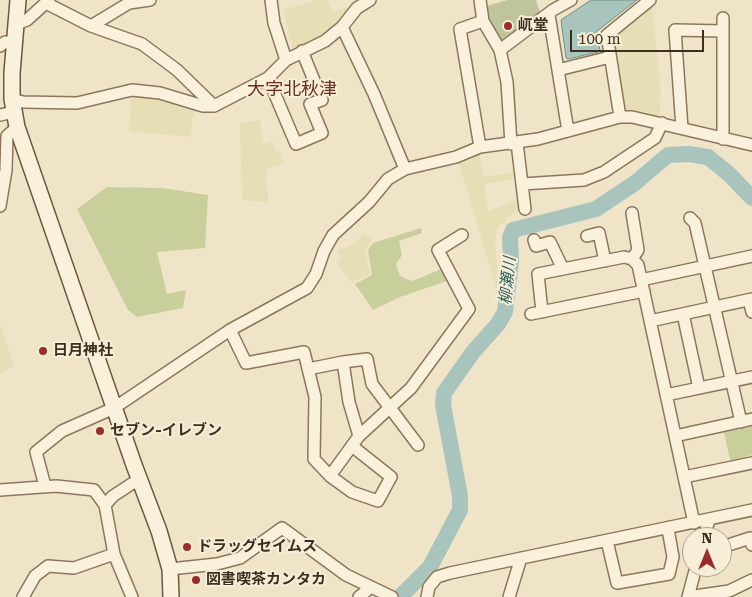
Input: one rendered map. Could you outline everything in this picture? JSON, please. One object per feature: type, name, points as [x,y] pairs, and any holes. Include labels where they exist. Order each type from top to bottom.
[{"type":"street","points":[[18,0],[16,24],[7,44],[6,105],[17,127],[139,479],[160,532],[170,569],[171,597]]},
{"type":"street","points":[[91,26],[129,3],[150,0]]},
{"type":"street","points":[[271,0],[274,23],[286,60]]},
{"type":"street","points":[[6,105],[23,102],[77,103],[132,90],[160,93],[203,106],[214,106],[268,78],[286,60],[325,41],[342,27],[355,4],[370,0]]},
{"type":"street","points":[[480,0],[483,22],[500,50],[507,82],[514,143],[525,210]]},
{"type":"street","points":[[500,50],[549,15],[552,10],[571,0]]},
{"type":"street","points":[[620,117],[607,34],[650,0]]},
{"type":"street","points":[[16,24],[27,20],[47,1],[91,26],[142,44],[177,70],[214,106]]},
{"type":"street","points":[[549,15],[568,131]]},
{"type":"street","points":[[723,18],[723,139]]},
{"type":"street","points":[[480,147],[460,29],[483,22]]},
{"type":"street","points":[[342,27],[374,94],[404,169]]},
{"type":"street","points":[[682,128],[675,30],[723,31]]},
{"type":"street","points":[[268,78],[296,144],[322,134],[310,104],[322,100],[302,51]]},
{"type":"street","points":[[558,70],[610,57]]},
{"type":"street","points":[[45,486],[36,452],[62,431],[114,408],[230,330],[307,288],[316,274],[324,251],[333,235],[369,202],[388,179],[404,169],[456,157],[480,147],[514,143],[620,117],[632,117],[662,123],[752,145]]},
{"type":"street","points":[[522,184],[584,180],[604,172],[655,138],[662,123]]},
{"type":"street","points":[[0,206],[6,170],[7,136],[17,127]]},
{"type":"street","points":[[632,213],[638,250],[632,259]]},
{"type":"street","points":[[675,436],[746,420],[732,381],[695,223],[690,218]]},
{"type":"street","points":[[587,236],[599,233],[605,261]]},
{"type":"street","points":[[330,476],[359,436],[411,388],[469,309],[438,250],[462,235]]},
{"type":"street","points":[[534,240],[536,246],[550,242],[563,269]]},
{"type":"street","points":[[694,523],[643,285],[638,264],[632,259],[624,257],[538,274],[536,313],[643,285],[706,266],[752,256]]},
{"type":"street","points":[[650,321],[751,299],[752,312]]},
{"type":"street","points":[[683,314],[699,388]]},
{"type":"street","points":[[230,330],[246,363],[304,352],[315,397],[314,459],[330,476],[352,492],[378,501],[391,477],[352,446]]},
{"type":"street","points":[[308,369],[367,359],[372,384],[418,445]]},
{"type":"street","points":[[342,362],[349,402],[359,436]]},
{"type":"street","points":[[666,395],[752,377]]},
{"type":"street","points":[[684,477],[752,463]]},
{"type":"street","points":[[105,505],[113,496],[139,479]]},
{"type":"street","points":[[0,490],[45,486],[90,489],[105,505],[114,554],[132,597]]},
{"type":"street","points":[[427,597],[429,587],[437,578],[450,572],[668,529],[752,510]]},
{"type":"street","points":[[707,527],[709,520]]},
{"type":"street","points":[[170,569],[216,564],[240,558],[282,528],[346,575],[392,597]]},
{"type":"street","points":[[607,541],[617,583],[669,574],[673,557],[668,529]]},
{"type":"street","points":[[732,544],[750,538],[752,545]]},
{"type":"street","points":[[23,597],[35,576],[48,566],[74,568],[114,554]]},
{"type":"street","points":[[509,597],[520,558]]},
{"type":"street","points":[[693,577],[688,597],[729,591],[752,580]]},
{"type":"street","points":[[359,597],[371,587]]},
{"type":"shaded area","points":[[316,0],[328,0],[333,12],[350,6],[352,10],[325,38],[293,51],[283,10]]},
{"type":"shaded area","points":[[652,5],[661,90],[659,118],[623,109],[612,41],[613,35]]},
{"type":"shaded area","points":[[132,90],[195,104],[190,137],[129,131]]},
{"type":"shaded area","points":[[260,120],[263,144],[272,141],[276,152],[280,151],[284,164],[266,168],[268,202],[242,200],[240,123]]},
{"type":"shaded area","points":[[479,152],[483,177],[515,172],[516,179],[484,184],[488,211],[519,199],[520,210],[506,217],[507,221],[500,224],[497,230],[495,239],[498,287],[496,288],[458,160]]},
{"type":"shaded area","points":[[364,233],[372,240],[365,249],[370,274],[351,282],[336,261],[341,258],[337,251],[355,244]]},
{"type":"shaded area","points":[[0,324],[14,365],[0,375]]},
{"type":"green space","points":[[507,0],[536,0],[540,12],[503,41],[500,40],[487,17],[487,6]]},
{"type":"green space","points":[[107,187],[162,188],[208,195],[205,248],[157,252],[167,294],[186,290],[183,308],[137,317],[128,310],[77,209]]},
{"type":"green space","points":[[421,228],[422,233],[399,241],[402,255],[396,264],[400,276],[412,281],[444,268],[450,280],[400,297],[373,310],[355,284],[372,275],[368,250],[373,243]]},
{"type":"green space","points":[[752,422],[752,455],[745,457],[742,461],[731,464],[723,428],[733,426],[738,430],[745,428],[747,423]]},
{"type":"water","points":[[591,0],[637,0],[596,32],[600,50],[598,52],[568,59],[566,58],[561,20]]},
{"type":"waterway","name":"柳瀬川","points":[[400,597],[430,567],[460,510],[460,496],[443,405],[444,393],[473,352],[498,324],[505,312],[511,261],[510,238],[513,230],[596,209],[635,183],[668,155],[689,154],[708,157],[730,175],[752,198]]},
{"type":"place","name":"屼堂","points":[[508,26]]},
{"type":"place","name":"日月神社","points":[[43,351]]},
{"type":"place","name":"セブン-イレブン","points":[[100,431]]},
{"type":"place","name":"ドラッグセイムス","points":[[187,547]]},
{"type":"place","name":"図書喫茶カンタカ","points":[[196,580]]},
{"type":"district","name":"大字北秋津","points":[[292,90]]}]
